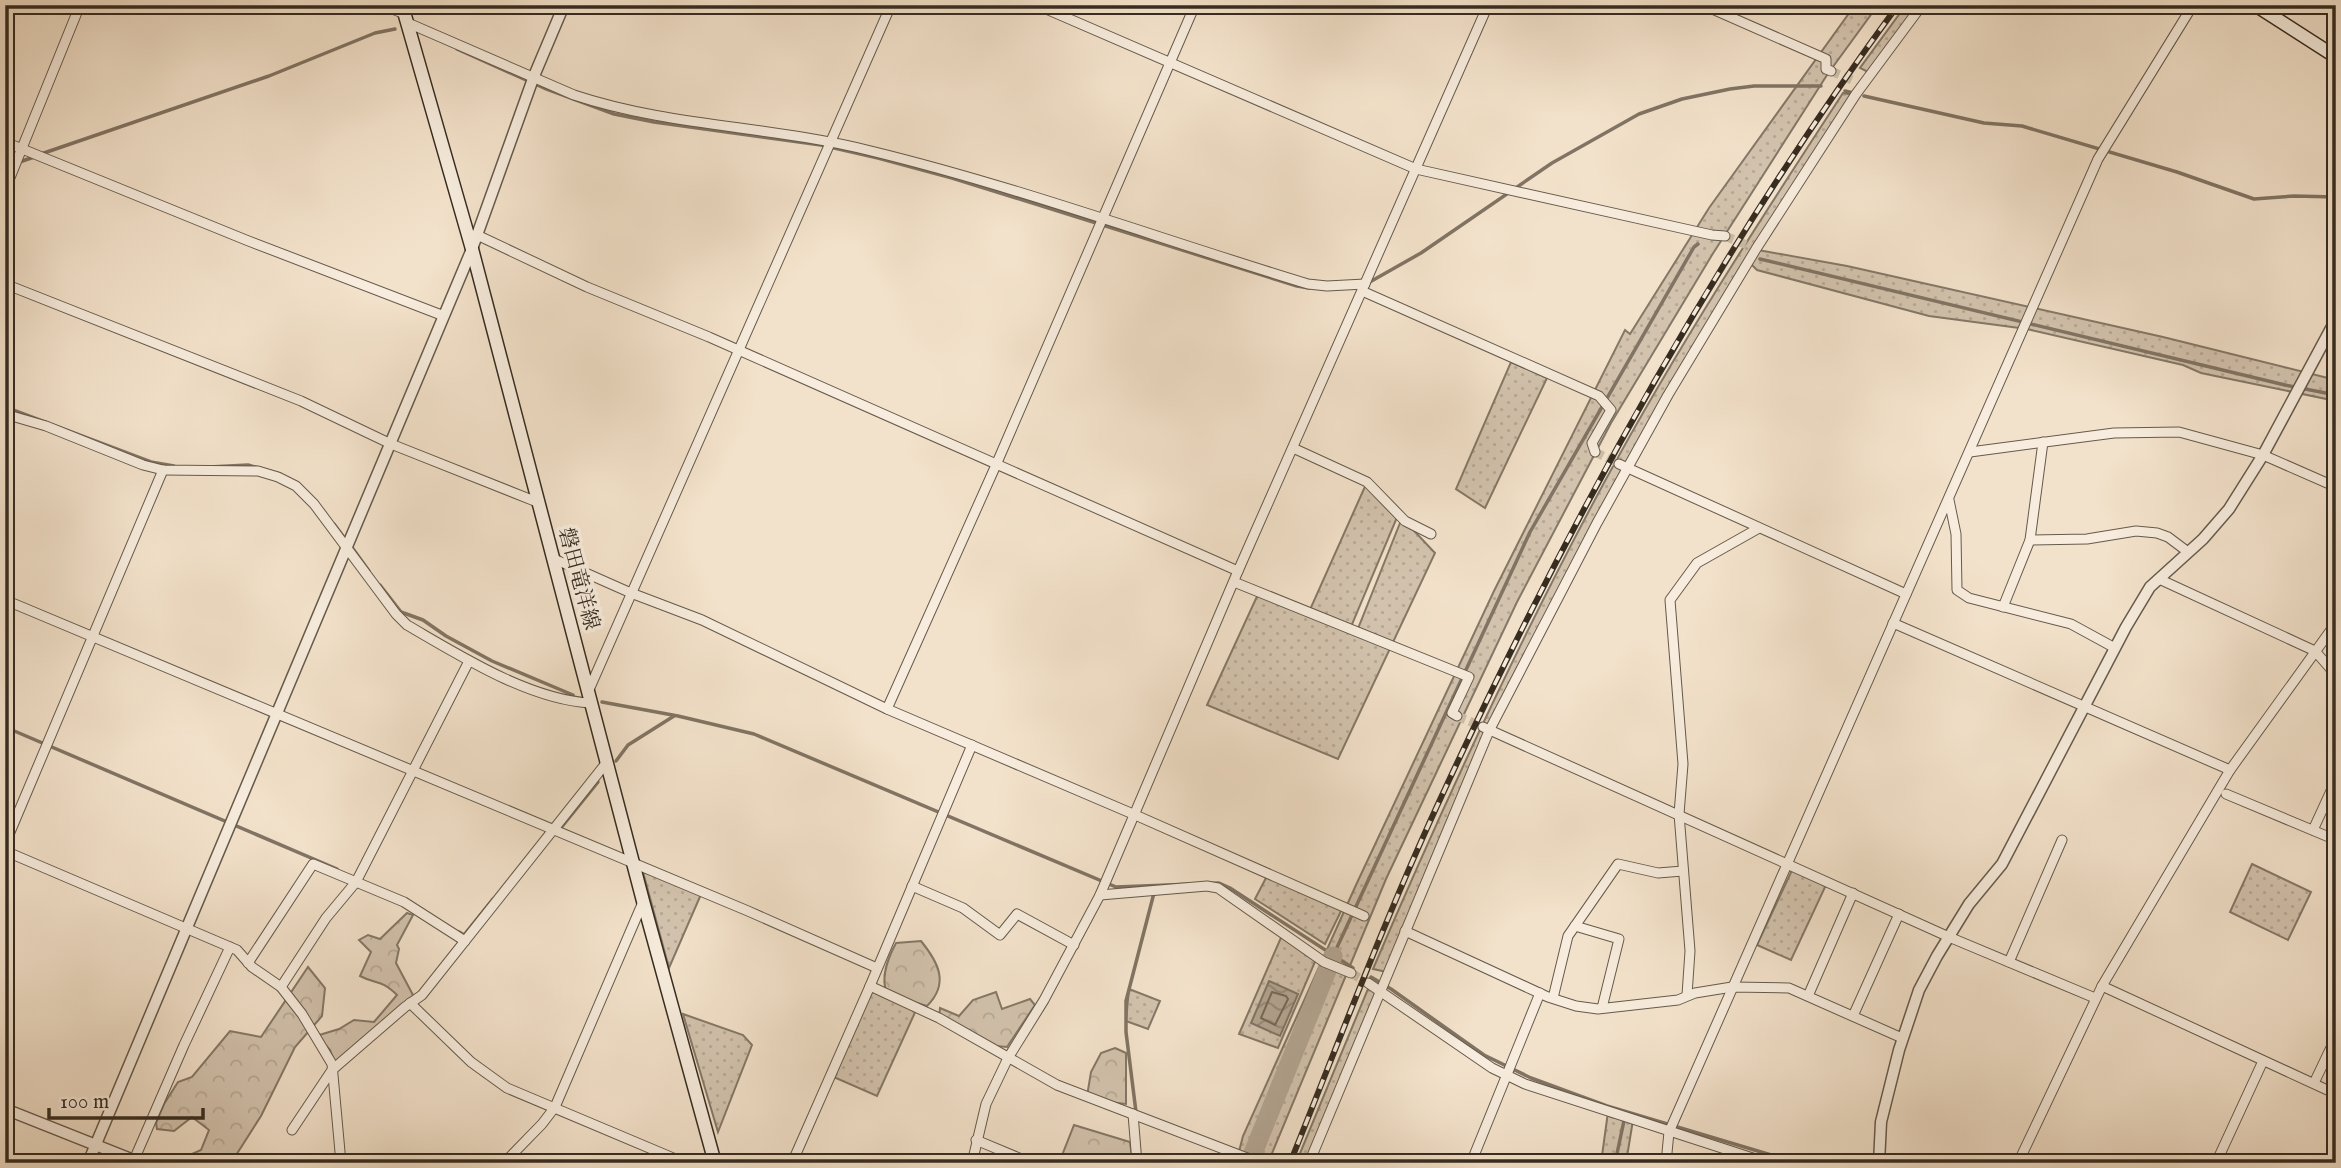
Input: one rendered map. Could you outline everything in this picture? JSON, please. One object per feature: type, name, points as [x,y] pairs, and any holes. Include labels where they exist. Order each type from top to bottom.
[{"type":"main road","points":[[2255,5],[2336,57]]},
{"type":"main road","name":"磐田竜洋線","points":[[405,14],[472,248],[643,901],[716,1163]]},
{"type":"street","points":[[5,190],[80,5]]},
{"type":"street","points":[[383,5],[574,95],[630,112],[831,142],[947,170],[1308,284],[1363,288],[1599,396],[1611,410],[1592,443],[1595,452]]},
{"type":"street","points":[[88,1163],[444,316],[477,235],[534,76],[565,5]]},
{"type":"street","points":[[5,414],[46,426],[143,465],[163,470],[258,471],[278,477],[296,486],[314,504],[407,625],[469,661],[530,688],[577,702],[589,697],[631,593],[891,5]]},
{"type":"street","points":[[1037,5],[1416,169],[1725,236]]},
{"type":"street","points":[[887,709],[1195,5]]},
{"type":"street","points":[[972,1163],[986,1104],[1008,1058],[1100,895],[1238,570],[1488,5]]},
{"type":"street","points":[[1703,5],[1826,59],[1826,69],[1831,71]]},
{"type":"street","points":[[1309,1163],[1486,729],[1668,395],[1858,83],[1922,5]]},
{"type":"street","points":[[1667,1163],[1669,1132],[2098,159],[2193,5]]},
{"type":"street","points":[[5,142],[246,240],[444,316]]},
{"type":"street","points":[[477,235],[587,287],[1238,570]]},
{"type":"street","points":[[5,284],[301,401],[391,444],[537,502]]},
{"type":"street","points":[[1879,1163],[1881,1122],[1902,1038],[1919,990],[1969,904],[2002,863],[2150,587],[2229,509],[2263,454],[2336,319]]},
{"type":"street","points":[[1970,452],[2114,433],[2179,432],[2263,454],[2336,487]]},
{"type":"street","points":[[2003,607],[2030,540],[2043,442]]},
{"type":"street","points":[[1293,447],[1367,482],[1405,522],[1431,534]]},
{"type":"street","points":[[1619,464],[1906,594]]},
{"type":"street","points":[[5,844],[163,470]]},
{"type":"street","points":[[1949,498],[1956,534],[1957,590],[1969,598],[2071,624],[2115,648]]},
{"type":"street","points":[[1687,995],[1690,951],[1679,814],[1683,764],[1670,600],[1697,563],[1759,528]]},
{"type":"street","points":[[2030,540],[2087,539],[2136,531],[2157,533],[2188,552]]},
{"type":"street","points":[[552,558],[631,593],[702,620],[887,709],[1364,916]]},
{"type":"street","points":[[2159,579],[2315,651],[2336,675]]},
{"type":"street","points":[[1234,582],[1469,677],[1452,713],[1457,716]]},
{"type":"street","points":[[5,600],[748,911],[877,968]]},
{"type":"street","points":[[1893,623],[2230,770]]},
{"type":"street","points":[[2018,1163],[2102,986],[2230,770],[2336,623]]},
{"type":"street","points":[[281,987],[326,918],[356,882],[469,661]]},
{"type":"street","points":[[1486,729],[1899,914],[2095,998]]},
{"type":"street","points":[[792,1163],[972,745]]},
{"type":"street","points":[[292,1130],[332,1070],[422,995],[607,762]]},
{"type":"street","points":[[2313,830],[2336,780]]},
{"type":"street","points":[[2226,794],[2336,840]]},
{"type":"street","points":[[2009,962],[2062,840]]},
{"type":"street","points":[[5,851],[237,950],[248,963],[281,987],[302,1013],[332,1064],[341,1163]]},
{"type":"street","points":[[248,963],[313,864],[404,902],[465,942]]},
{"type":"street","points":[[1553,998],[1568,936],[1618,864],[1658,873],[1683,872]]},
{"type":"street","points":[[912,886],[963,908],[1000,935],[1017,914],[1074,945]]},
{"type":"street","points":[[1100,895],[1207,886],[1219,888],[1324,962],[1351,973]]},
{"type":"street","points":[[1808,996],[1853,893]]},
{"type":"street","points":[[504,1163],[555,1107],[643,901]]},
{"type":"street","points":[[1853,1016],[1899,914]]},
{"type":"street","points":[[1575,926],[1619,939],[1602,1008]]},
{"type":"street","points":[[1405,931],[1540,993],[1576,1006],[1602,1008],[1678,1000],[1687,995],[1732,987],[1789,988],[1902,1038]]},
{"type":"street","points":[[5,1109],[138,1161],[180,1053],[230,947]]},
{"type":"street","points":[[1368,983],[1492,1068],[1507,1075],[1553,1094],[1768,1163]]},
{"type":"street","points":[[870,986],[939,1018],[1057,1085],[1260,1163]]},
{"type":"street","points":[[2102,986],[2336,1094]]},
{"type":"street","points":[[1471,1163],[1540,993]]},
{"type":"street","points":[[410,1003],[481,1069],[507,1088],[685,1163]]},
{"type":"street","points":[[2314,1083],[2336,1037]]},
{"type":"street","points":[[2216,1163],[2263,1061]]},
{"type":"street","points":[[1133,1114],[1137,1163]]},
{"type":"street","points":[[976,1140],[1024,1162]]},
{"type":"green space","points":[[1855,5],[1878,5],[1827,75],[1712,255],[1611,423],[1517,602],[1386,879],[1268,1163],[1236,1163],[1243,1136],[1356,885],[1494,591],[1625,330],[1630,334],[1709,208]]},
{"type":"green space","points":[[1906,5],[1922,5],[1870,73],[1860,68]]},
{"type":"green space","points":[[1843,93],[1853,95],[1758,250],[1847,266],[2163,337],[2336,380],[2336,401],[2201,373],[2183,365],[2027,329],[1929,316],[1757,270],[1750,263],[1668,395],[1490,729],[1387,972],[1373,969],[1483,722],[1605,481],[1690,333]]},
{"type":"green space","points":[[1511,362],[1547,378],[1485,508],[1456,489]]},
{"type":"green space","points":[[1367,482],[1398,515],[1350,629],[1357,631],[1402,518],[1435,553],[1338,759],[1207,705],[1259,592],[1309,612]]},
{"type":"green space","points":[[2252,864],[2311,892],[2288,940],[2230,912]]},
{"type":"green space","points":[[1794,866],[1826,885],[1791,960],[1757,945]]},
{"type":"green space","points":[[643,872],[702,892],[669,968]]},
{"type":"green space","points":[[1268,874],[1343,907],[1325,944],[1255,899]]},
{"type":"green space","points":[[407,913],[413,915],[397,945],[399,949],[396,963],[413,995],[407,1005],[336,1066],[330,1050],[316,1036],[339,1029],[354,1020],[374,1022],[397,995],[383,984],[360,976],[371,952],[359,940],[368,935],[380,939]]},
{"type":"green space","points":[[1283,933],[1317,957],[1278,1048],[1239,1034]]},
{"type":"green space","points":[[921,941],[936,965],[940,981],[927,1006],[887,994],[884,981],[888,961],[896,943]]},
{"type":"green space","points":[[308,967],[325,988],[322,1016],[295,1047],[261,1116],[231,1163],[196,1163],[185,1157],[201,1150],[209,1130],[192,1117],[174,1131],[157,1129],[156,1123],[164,1104],[178,1082],[192,1077],[230,1031],[261,1037]]},
{"type":"green space","points":[[1370,984],[1379,991],[1309,1163],[1296,1163]]},
{"type":"green space","points":[[870,986],[917,1008],[877,1096],[829,1075]]},
{"type":"green space","points":[[1129,989],[1160,1001],[1148,1029],[1126,1021]]},
{"type":"green space","points":[[996,992],[1002,1009],[1030,999],[1035,1005],[1007,1047],[985,1045],[939,1018],[940,1008],[959,1016],[973,1000]]},
{"type":"green space","points":[[683,1014],[743,1035],[752,1045],[718,1132]]},
{"type":"green space","points":[[1115,1048],[1126,1053],[1126,1104],[1100,1101],[1087,1096],[1091,1072],[1101,1053]]},
{"type":"green space","points":[[1608,1112],[1611,1117],[1633,1120],[1626,1163],[1601,1163]]},
{"type":"green space","points":[[1074,1125],[1130,1142],[1133,1163],[1059,1163]]},
{"type":"water","points":[[1269,981],[1298,994],[1280,1036],[1251,1023]]},
{"type":"waterway","points":[[41,154],[269,76],[375,33],[395,29]]},
{"type":"waterway","points":[[457,49],[544,88],[614,114],[821,145],[878,158],[952,178],[1309,288]]},
{"type":"waterway","points":[[1368,283],[1421,253],[1552,163],[1639,114],[1682,99],[1730,89],[1754,86],[1821,86]]},
{"type":"waterway","points":[[1845,91],[1853,93]]},
{"type":"waterway","points":[[1864,96],[1984,123],[2022,126],[2177,172],[2254,199],[2336,197]]},
{"type":"waterway","points":[[5,167],[34,157]]},
{"type":"waterway","points":[[1333,956],[1530,532],[1698,244]]},
{"type":"waterway","points":[[1760,259],[2336,395]]},
{"type":"waterway","points":[[5,407],[151,462],[174,466]]},
{"type":"waterway","points":[[209,467],[248,465],[280,474]]},
{"type":"waterway","points":[[334,524],[346,540]]},
{"type":"waterway","points":[[351,546],[369,571]]},
{"type":"waterway","points":[[380,585],[401,612],[423,620],[492,661],[573,695]]},
{"type":"waterway","points":[[602,702],[754,734],[1116,887],[1219,883],[1353,968]]},
{"type":"waterway","points":[[616,761],[628,745],[674,716]]},
{"type":"waterway","points":[[5,727],[337,869]]},
{"type":"waterway","points":[[560,829],[598,782]]},
{"type":"waterway","points":[[1136,1112],[1126,1032],[1126,1001],[1154,893]]},
{"type":"waterway","points":[[459,932],[464,935],[493,899]]},
{"type":"waterway","points":[[1249,1163],[1333,956]]},
{"type":"waterway","points":[[1371,977],[1484,1055],[1531,1078],[1607,1106],[1798,1163]]},
{"type":"waterway","points":[[1615,1163],[1625,1116]]},
{"type":"tunnel","points":[[1831,71],[1854,81]]},
{"type":"tunnel","points":[[1725,236],[1756,249]]},
{"type":"tunnel","points":[[1595,452],[1619,464]]},
{"type":"tunnel","points":[[1457,716],[1483,727]]},
{"type":"tunnel","points":[[1351,973],[1368,983]]},
{"type":"railway","points":[[1290,1163],[1364,976],[1423,837],[1543,587],[1596,486],[1651,387],[1769,193],[1898,5]]}]
